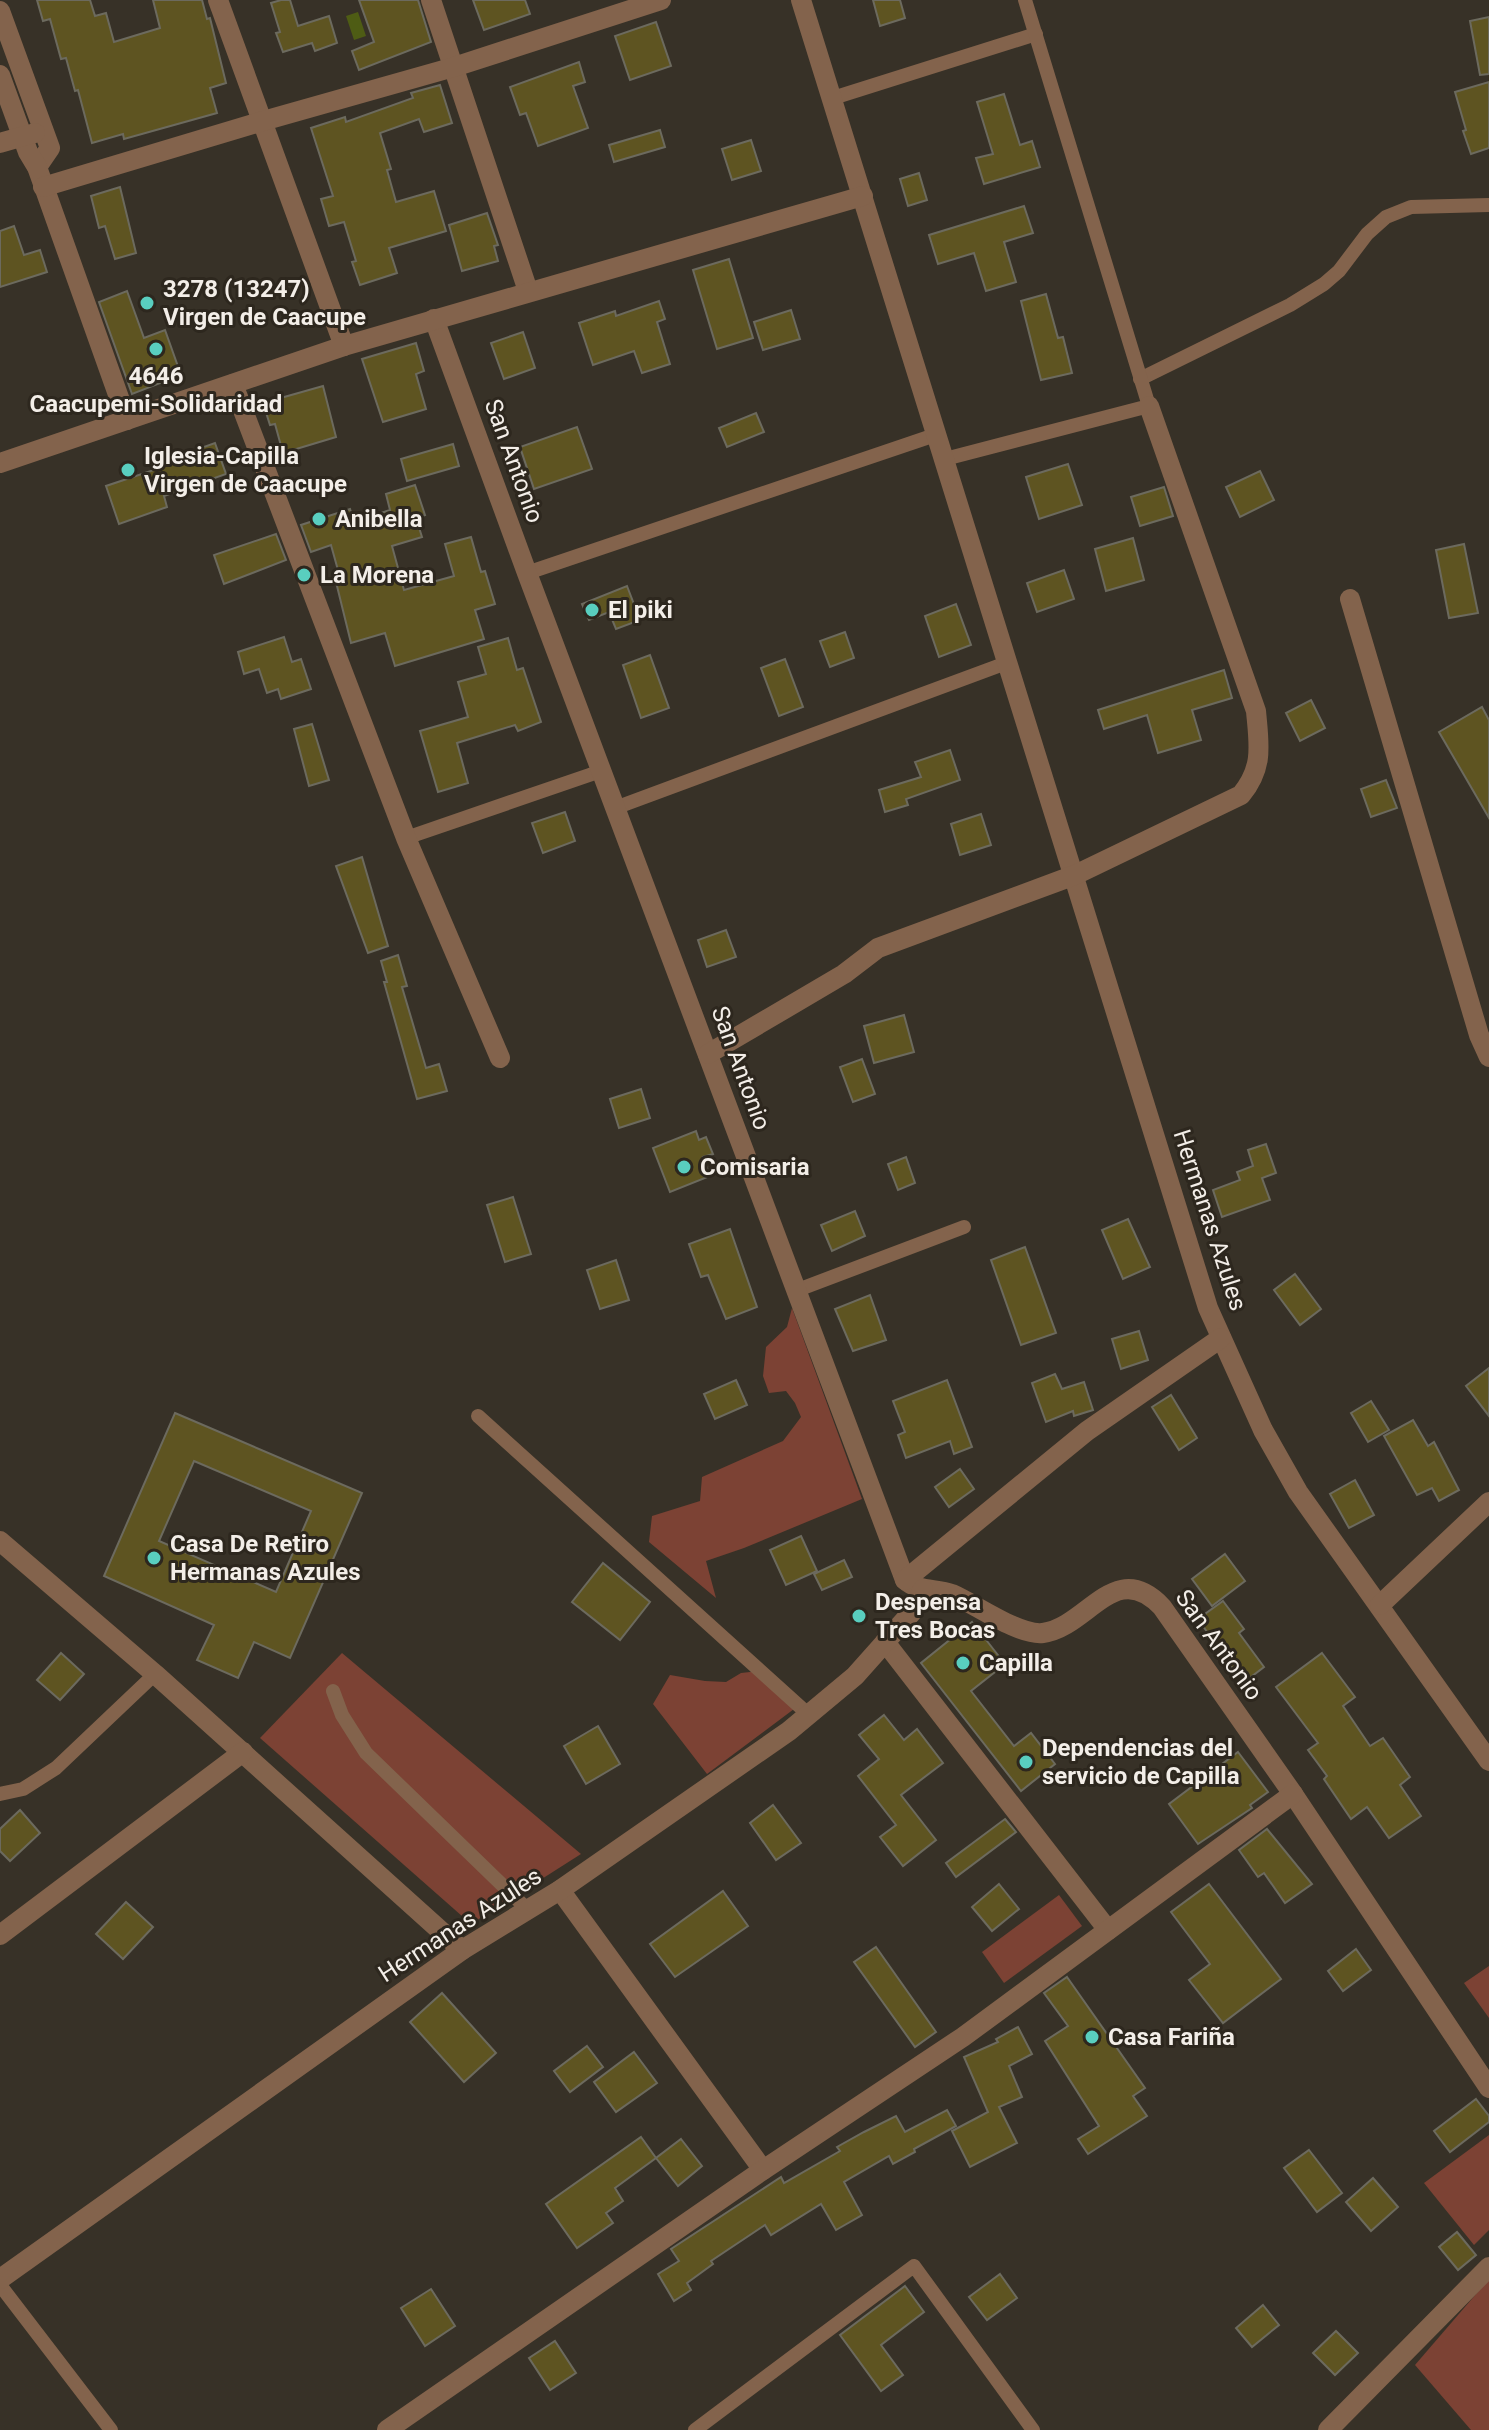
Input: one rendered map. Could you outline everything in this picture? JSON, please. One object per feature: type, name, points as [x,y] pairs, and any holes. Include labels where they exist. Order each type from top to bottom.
[{"type":"street","points":[[218,0],[344,346]]},
{"type":"street","points":[[431,0],[528,291]]},
{"type":"street","points":[[40,177],[263,121],[454,67],[661,0]]},
{"type":"street","name":"Hermanas Azules","points":[[0,2279],[462,1950],[560,1890],[777,1739],[855,1676],[912,1612],[914,1584],[1087,1431],[1221,1338],[1208,1308],[801,0]]},
{"type":"street","points":[[0,11],[50,148],[40,177]]},
{"type":"street","points":[[0,75],[127,420]]},
{"type":"street","points":[[0,143],[43,130]]},
{"type":"street","points":[[0,463],[344,346],[863,196]]},
{"type":"street","name":"San Antonio","points":[[434,319],[795,1291],[914,1584],[949,1593],[1025,1630],[1041,1633],[1058,1628],[1123,1589],[1139,1589],[1150,1595],[1162,1607],[1293,1794],[1489,2088]]},
{"type":"street","points":[[233,384],[406,838],[500,1058]]},
{"type":"street","points":[[708,1054],[844,974],[878,948],[1075,875],[1241,795],[1254,780],[1259,748],[1256,711],[1149,406]]},
{"type":"street","points":[[1350,599],[1479,1035],[1489,1057]]},
{"type":"street","points":[[1221,1338],[1263,1430],[1298,1492],[1489,1761]]},
{"type":"street","points":[[1380,1605],[1489,1502]]},
{"type":"street","points":[[0,1541],[155,1674],[462,1950]]},
{"type":"street","points":[[885,1642],[1108,1930]]},
{"type":"street","points":[[0,1935],[243,1752]]},
{"type":"street","points":[[387,2430],[763,2170],[963,2037],[1293,1794]]},
{"type":"street","points":[[560,1890],[763,2170]]},
{"type":"street","points":[[1328,2430],[1489,2267]]},
{"type":"lane","points":[[945,459],[1149,406],[1025,0]]},
{"type":"lane","points":[[833,98],[1036,34]]},
{"type":"lane","points":[[1140,379],[1290,305],[1324,284],[1386,217],[1411,207],[1489,205]]},
{"type":"lane","points":[[527,573],[938,434]]},
{"type":"lane","points":[[615,808],[1009,662]]},
{"type":"lane","points":[[406,838],[601,771]]},
{"type":"lane","points":[[795,1291],[964,1227]]},
{"type":"lane","points":[[478,1416],[808,1714]]},
{"type":"lane","points":[[0,1794],[23,1789],[56,1768],[155,1674]]},
{"type":"lane","points":[[333,1691],[342,1715],[366,1753],[527,1909]]},
{"type":"lane","points":[[695,2430],[914,2266],[1033,2430]]},
{"type":"lane","points":[[0,2285],[111,2430]]},
{"type":"shaded area","points":[[358,12],[366,36],[354,40],[346,16]]},
{"type":"shaded area","points":[[792,1308],[862,1499],[706,1561],[716,1598],[649,1542],[652,1516],[700,1501],[702,1477],[783,1441],[801,1417],[786,1391],[769,1393],[763,1376],[766,1347],[787,1327]]},
{"type":"shaded area","points":[[342,1653],[581,1854],[471,1924],[260,1738]]},
{"type":"shaded area","points":[[759,1671],[798,1706],[707,1774],[653,1704],[670,1675],[726,1682],[741,1673]]},
{"type":"shaded area","points":[[1059,1895],[1082,1926],[1004,1983],[982,1952]]},
{"type":"shaded area","points":[[1489,1966],[1489,2018],[1464,1983]]},
{"type":"shaded area","points":[[1489,2135],[1489,2230],[1474,2245],[1424,2183]]},
{"type":"shaded area","points":[[1489,2279],[1489,2430],[1471,2430],[1415,2365]]},
{"type":"building","points":[[37,0],[90,0],[95,16],[106,13],[114,42],[160,28],[153,0],[202,0],[207,19],[210,18],[226,83],[210,88],[217,113],[124,139],[123,134],[92,143],[66,58],[61,59],[50,19],[43,21]]},
{"type":"building","points":[[290,0],[298,26],[329,16],[337,43],[315,51],[312,43],[283,52],[271,3]]},
{"type":"building","points":[[359,0],[418,0],[431,42],[359,70],[352,51],[374,42]]},
{"type":"building","points":[[473,0],[525,0],[530,14],[484,30]]},
{"type":"building","points":[[873,0],[900,0],[905,18],[880,26]]},
{"type":"building","points":[[1489,17],[1489,74],[1480,75],[1470,21]]},
{"type":"building","points":[[656,22],[671,66],[630,80],[615,36]]},
{"type":"building","points":[[579,62],[585,82],[573,86],[588,128],[538,146],[526,113],[520,115],[510,87]]},
{"type":"building","points":[[1489,82],[1489,148],[1471,154],[1455,92]]},
{"type":"building","points":[[440,85],[452,123],[424,132],[419,119],[380,133],[391,169],[387,170],[396,202],[434,191],[446,231],[389,248],[397,273],[360,285],[344,222],[329,226],[321,199],[333,196],[311,128],[345,117],[346,122],[413,98],[411,93]]},
{"type":"building","points":[[1004,94],[1020,145],[1032,141],[1040,167],[984,184],[976,158],[993,154],[977,102]]},
{"type":"building","points":[[660,130],[665,147],[614,162],[609,145]]},
{"type":"building","points":[[751,140],[761,171],[732,180],[722,149]]},
{"type":"building","points":[[919,173],[927,200],[908,206],[900,179]]},
{"type":"building","points":[[120,187],[136,253],[115,259],[105,226],[99,228],[91,196]]},
{"type":"building","points":[[1024,206],[1033,233],[1004,242],[1016,282],[986,291],[974,253],[938,264],[929,235]]},
{"type":"building","points":[[487,213],[498,245],[494,246],[498,261],[462,271],[449,225]]},
{"type":"building","points":[[14,226],[24,255],[40,250],[47,272],[0,287],[0,231]]},
{"type":"building","points":[[729,259],[753,338],[717,349],[693,270]]},
{"type":"building","points":[[127,291],[144,338],[165,330],[181,375],[132,394],[99,302]]},
{"type":"building","points":[[1046,294],[1058,338],[1063,337],[1072,373],[1041,380],[1021,301]]},
{"type":"building","points":[[659,301],[665,319],[657,322],[670,364],[642,373],[634,351],[593,365],[579,323],[615,311],[616,316]]},
{"type":"building","points":[[791,310],[800,339],[763,350],[754,322]]},
{"type":"building","points":[[523,332],[535,368],[504,379],[491,343]]},
{"type":"building","points":[[416,343],[424,371],[416,374],[426,409],[383,422],[362,359]]},
{"type":"building","points":[[323,386],[336,437],[283,453],[275,424],[270,425],[263,403]]},
{"type":"building","points":[[756,413],[764,432],[727,447],[719,428]]},
{"type":"building","points":[[577,427],[592,469],[534,489],[520,447]]},
{"type":"building","points":[[215,443],[226,474],[164,496],[167,507],[119,524],[106,486],[172,464],[170,459]]},
{"type":"building","points":[[453,444],[459,466],[407,481],[401,459]]},
{"type":"building","points":[[1068,464],[1082,505],[1039,519],[1026,477]]},
{"type":"building","points":[[1260,471],[1274,500],[1240,517],[1226,487]]},
{"type":"building","points":[[415,485],[425,515],[416,518],[422,537],[392,546],[404,590],[454,576],[445,544],[471,537],[495,604],[475,610],[484,639],[395,666],[385,633],[351,643],[336,582],[341,581],[331,545],[311,552],[301,525],[350,509],[354,522],[390,510],[386,494]]},
{"type":"building","points":[[1164,487],[1173,516],[1140,526],[1131,497]]},
{"type":"building","points":[[276,534],[286,560],[224,584],[214,555]]},
{"type":"building","points":[[1133,538],[1144,580],[1106,591],[1095,549]]},
{"type":"building","points":[[1464,544],[1478,613],[1449,618],[1436,550]]},
{"type":"building","points":[[1064,570],[1074,599],[1037,612],[1027,583]]},
{"type":"building","points":[[627,586],[640,620],[616,629],[609,612],[589,620],[582,604]]},
{"type":"building","points":[[956,604],[971,645],[939,657],[925,616]]},
{"type":"building","points":[[845,632],[854,658],[830,667],[820,641]]},
{"type":"building","points":[[284,637],[292,662],[301,659],[311,689],[281,699],[278,689],[267,693],[259,669],[244,674],[238,652]]},
{"type":"building","points":[[508,638],[517,670],[523,668],[541,722],[518,731],[515,725],[457,743],[468,783],[438,792],[420,731],[468,717],[458,682],[486,674],[478,647]]},
{"type":"building","points":[[650,655],[669,708],[641,718],[623,665]]},
{"type":"building","points":[[785,659],[803,707],[779,716],[761,668]]},
{"type":"building","points":[[1224,670],[1232,698],[1192,710],[1201,740],[1158,753],[1147,715],[1104,729],[1098,710]]},
{"type":"building","points":[[1311,700],[1325,728],[1300,741],[1286,713]]},
{"type":"building","points":[[1482,707],[1489,720],[1489,818],[1439,732]]},
{"type":"building","points":[[312,724],[329,780],[309,786],[294,729]]},
{"type":"building","points":[[950,750],[960,780],[906,799],[908,805],[885,812],[879,790],[921,777],[915,762]]},
{"type":"building","points":[[1386,780],[1397,808],[1371,817],[1361,789]]},
{"type":"building","points":[[565,812],[575,841],[543,853],[532,823]]},
{"type":"building","points":[[981,814],[991,845],[960,855],[951,824]]},
{"type":"building","points":[[362,857],[388,946],[368,953],[336,866]]},
{"type":"building","points":[[726,930],[736,957],[707,967],[698,940]]},
{"type":"building","points":[[398,955],[407,986],[402,987],[426,1068],[439,1064],[447,1091],[417,1099],[381,961]]},
{"type":"building","points":[[904,1015],[914,1052],[874,1063],[864,1026]]},
{"type":"building","points":[[862,1059],[875,1094],[853,1102],[840,1067]]},
{"type":"building","points":[[641,1089],[650,1118],[619,1128],[610,1099]]},
{"type":"building","name":"Comisaria","points":[[696,1131],[699,1140],[706,1137],[713,1154],[703,1157],[710,1176],[670,1192],[653,1148]]},
{"type":"building","points":[[1266,1144],[1276,1173],[1262,1178],[1270,1200],[1222,1217],[1213,1190],[1240,1180],[1237,1172],[1253,1166],[1248,1150]]},
{"type":"building","points":[[906,1157],[915,1183],[898,1190],[888,1164]]},
{"type":"building","points":[[513,1197],[531,1254],[505,1262],[487,1205]]},
{"type":"building","points":[[855,1211],[865,1236],[832,1251],[821,1225]]},
{"type":"building","points":[[1128,1219],[1150,1267],[1123,1279],[1102,1230]]},
{"type":"building","points":[[730,1229],[757,1307],[726,1319],[708,1275],[701,1277],[689,1244]]},
{"type":"building","points":[[1025,1247],[1056,1333],[1021,1345],[991,1260]]},
{"type":"building","points":[[616,1260],[629,1300],[600,1309],[587,1270]]},
{"type":"building","points":[[1295,1274],[1321,1309],[1300,1325],[1274,1290]]},
{"type":"building","points":[[870,1295],[886,1340],[853,1351],[835,1309]]},
{"type":"building","points":[[1139,1331],[1148,1360],[1121,1369],[1112,1339]]},
{"type":"building","points":[[1489,1368],[1489,1416],[1466,1386]]},
{"type":"building","points":[[1055,1374],[1062,1389],[1084,1382],[1093,1410],[1074,1416],[1073,1411],[1046,1422],[1032,1383]]},
{"type":"building","points":[[736,1380],[747,1405],[715,1419],[704,1394]]},
{"type":"building","points":[[947,1380],[972,1447],[954,1454],[950,1441],[906,1458],[898,1435],[905,1432],[893,1401]]},
{"type":"building","points":[[1171,1395],[1197,1438],[1179,1450],[1152,1407]]},
{"type":"building","points":[[1371,1401],[1389,1430],[1368,1442],[1351,1413]]},
{"type":"building","name":"Casa De Retiro Hermanas Azules","points":[[175,1413],[362,1493],[290,1658],[254,1642],[238,1678],[197,1660],[214,1625],[104,1576]],"holes":[[[194,1461],[311,1511],[276,1592],[159,1541]]]},
{"type":"building","points":[[1413,1420],[1428,1446],[1434,1442],[1459,1490],[1439,1501],[1432,1488],[1417,1495],[1384,1436]]},
{"type":"building","points":[[960,1469],[974,1489],[949,1507],[935,1487]]},
{"type":"building","points":[[1355,1480],[1374,1515],[1349,1528],[1330,1494]]},
{"type":"building","points":[[801,1536],[817,1571],[786,1585],[770,1550]]},
{"type":"building","points":[[1225,1554],[1245,1581],[1212,1606],[1192,1579]]},
{"type":"building","points":[[844,1560],[852,1577],[822,1590],[814,1574]]},
{"type":"building","points":[[603,1563],[650,1602],[620,1640],[572,1602]]},
{"type":"building","points":[[1223,1601],[1244,1629],[1239,1633],[1264,1667],[1243,1683],[1198,1619]]},
{"type":"building","points":[[972,1622],[1005,1664],[971,1691],[1014,1746],[1031,1733],[1055,1764],[1021,1791],[921,1663]]},
{"type":"building","points":[[61,1653],[84,1674],[60,1700],[37,1680]]},
{"type":"building","points":[[1322,1653],[1355,1697],[1343,1706],[1370,1746],[1383,1738],[1410,1777],[1400,1785],[1421,1816],[1389,1838],[1367,1807],[1351,1819],[1308,1750],[1318,1743],[1276,1687]]},
{"type":"building","points":[[884,1715],[904,1740],[917,1729],[943,1763],[901,1795],[936,1840],[903,1866],[880,1837],[896,1825],[858,1776],[879,1759],[859,1735]]},
{"type":"building","points":[[598,1726],[620,1764],[586,1784],[564,1746]]},
{"type":"building","points":[[1238,1752],[1268,1792],[1250,1805],[1252,1808],[1198,1844],[1169,1804]]},
{"type":"building","points":[[773,1805],[801,1843],[776,1860],[750,1823]]},
{"type":"building","points":[[20,1810],[40,1833],[10,1861],[0,1851],[0,1829]]},
{"type":"building","points":[[1005,1819],[1016,1832],[956,1877],[946,1863]]},
{"type":"building","points":[[1267,1829],[1312,1884],[1285,1903],[1264,1873],[1258,1877],[1239,1850]]},
{"type":"building","points":[[999,1884],[1019,1909],[992,1931],[972,1907]]},
{"type":"building","points":[[1209,1884],[1281,1979],[1223,2023],[1189,1980],[1210,1964],[1171,1912]]},
{"type":"building","points":[[723,1891],[748,1926],[675,1977],[650,1944]]},
{"type":"building","points":[[126,1902],[153,1927],[123,1959],[96,1934]]},
{"type":"building","points":[[876,1947],[936,2032],[915,2047],[854,1962]]},
{"type":"building","points":[[1356,1949],[1371,1970],[1343,1991],[1328,1971]]},
{"type":"building","points":[[1067,1977],[1145,2088],[1133,2096],[1147,2116],[1088,2154],[1078,2139],[1099,2126],[1045,2041],[1068,2026],[1044,1993]]},
{"type":"building","points":[[442,1993],[496,2053],[464,2082],[410,2022]]},
{"type":"building","points":[[1018,2027],[1032,2054],[1009,2066],[1022,2097],[999,2107],[1017,2143],[970,2167],[952,2131],[988,2112],[964,2057],[998,2042],[996,2039]]},
{"type":"building","points":[[587,2046],[603,2067],[570,2092],[554,2071]]},
{"type":"building","points":[[634,2052],[657,2083],[616,2112],[594,2082]]},
{"type":"building","points":[[1476,2099],[1489,2116],[1489,2122],[1450,2152],[1434,2131]]},
{"type":"building","points":[[947,2110],[956,2126],[893,2164],[889,2156],[844,2182],[862,2215],[836,2230],[821,2204],[771,2235],[765,2225],[711,2261],[713,2264],[687,2283],[691,2290],[674,2301],[658,2274],[679,2261],[671,2249],[781,2177],[784,2183],[840,2151],[837,2147],[864,2132],[896,2116],[905,2132]]},
{"type":"building","points":[[641,2137],[656,2158],[615,2188],[623,2201],[606,2213],[613,2223],[577,2248],[546,2204]]},
{"type":"building","points":[[681,2139],[702,2166],[678,2186],[656,2158]]},
{"type":"building","points":[[1309,2150],[1342,2193],[1317,2212],[1284,2168]]},
{"type":"building","points":[[1373,2178],[1398,2207],[1371,2231],[1346,2202]]},
{"type":"building","points":[[1457,2232],[1476,2255],[1458,2270],[1439,2247]]},
{"type":"building","points":[[1000,2274],[1017,2298],[987,2320],[969,2297]]},
{"type":"building","points":[[905,2286],[924,2312],[881,2345],[903,2375],[881,2391],[840,2335]]},
{"type":"building","points":[[431,2289],[455,2326],[425,2346],[401,2308]]},
{"type":"building","points":[[1263,2305],[1279,2325],[1252,2347],[1236,2328]]},
{"type":"building","points":[[1336,2331],[1358,2353],[1335,2375],[1313,2353]]},
{"type":"building","points":[[555,2341],[576,2373],[550,2390],[529,2358]]},
{"type":"place","name":"3278 (13247) Virgen de Caacupe","points":[[147,303]]},
{"type":"place","name":"4646 Caacupemi-Solidaridad","points":[[156,349]]},
{"type":"place","name":"Iglesia-Capilla Virgen de Caacupe","points":[[128,470]]},
{"type":"place","name":"Anibella","points":[[319,519]]},
{"type":"place","name":"La Morena","points":[[304,575]]},
{"type":"place","name":"El piki","points":[[592,610]]},
{"type":"place","name":"Comisaria","points":[[684,1167]]},
{"type":"place","name":"Casa De Retiro Hermanas Azules","points":[[154,1558]]},
{"type":"place","name":"Despensa Tres Bocas","points":[[859,1616]]},
{"type":"place","name":"Capilla","points":[[963,1663]]},
{"type":"place","name":"Dependencias del servicio de Capilla","points":[[1026,1762]]},
{"type":"place","name":"Casa Fariña","points":[[1092,2037]]}]
